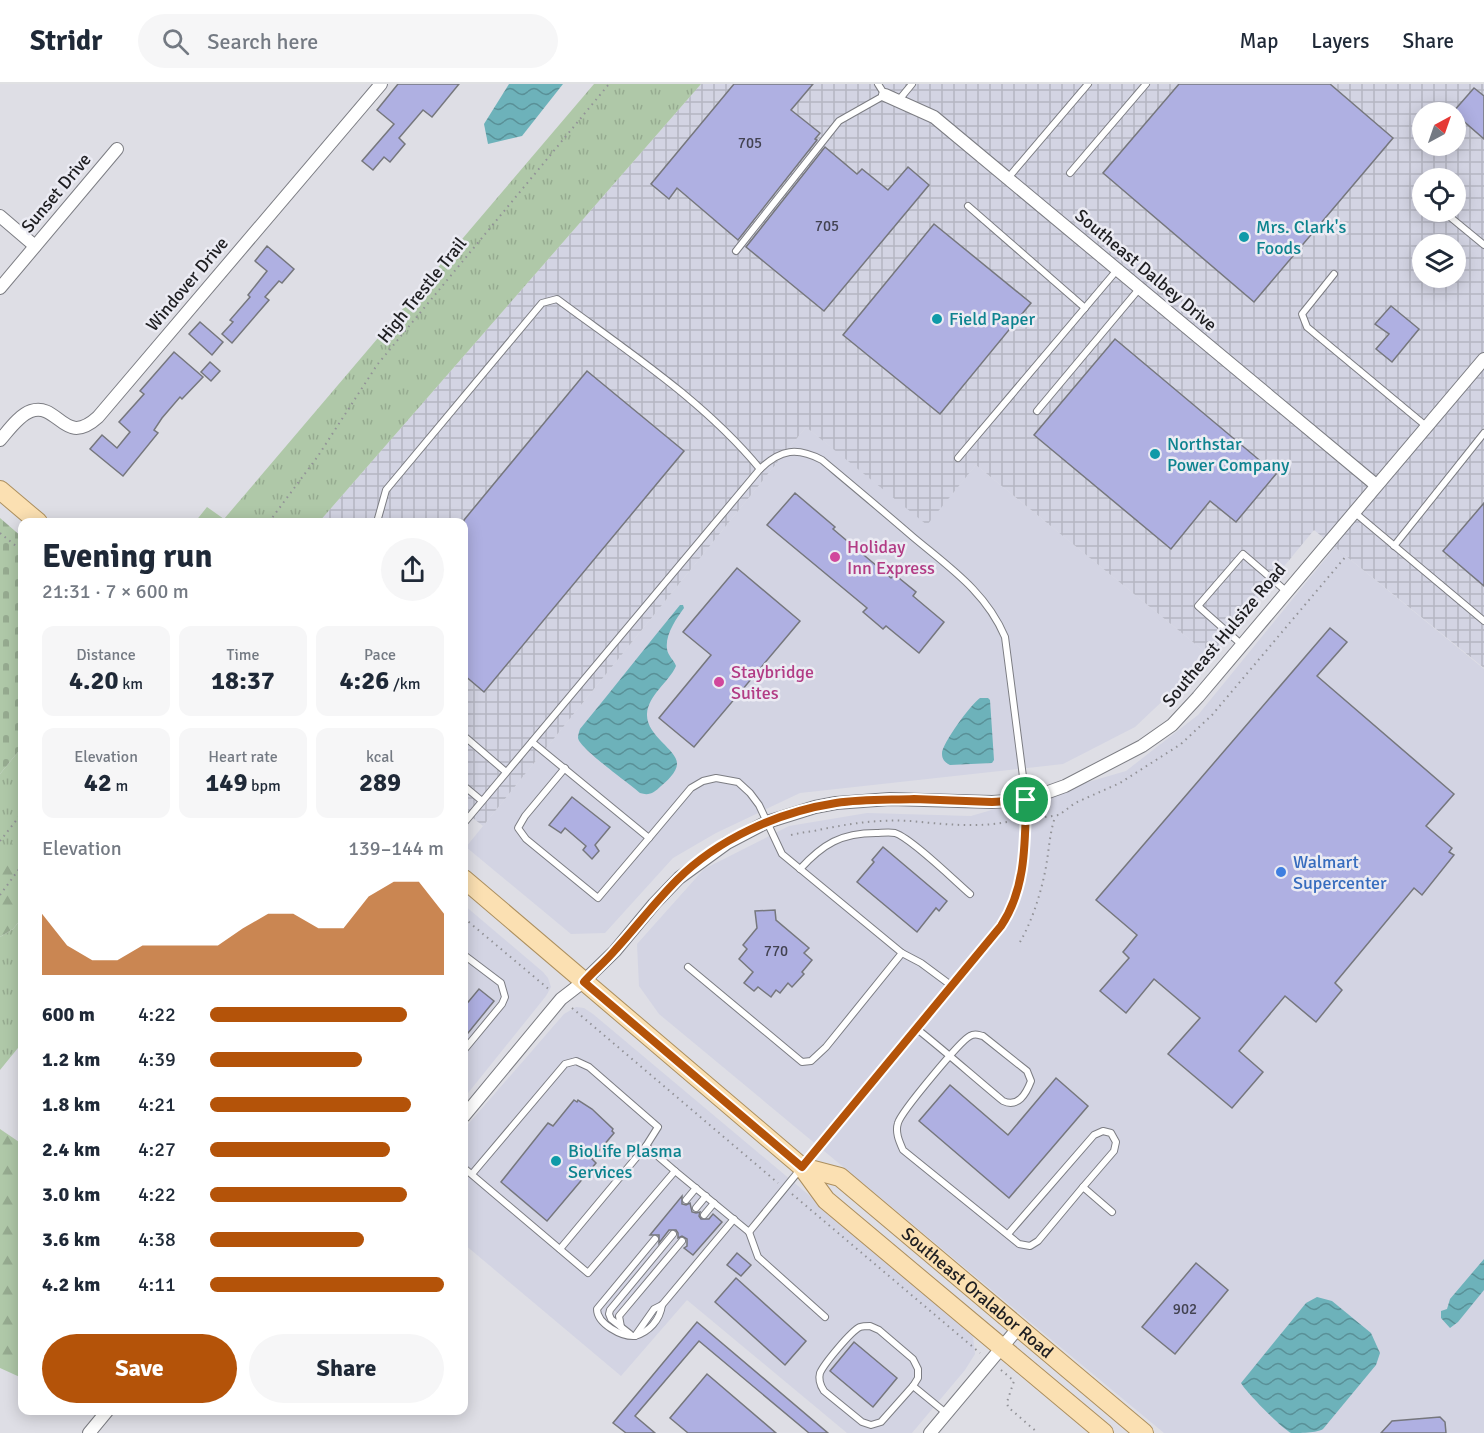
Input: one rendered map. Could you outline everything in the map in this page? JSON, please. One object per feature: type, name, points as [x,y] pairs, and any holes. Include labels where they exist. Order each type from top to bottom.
[{"type":"main road","points":[[0,490],[33,518]]},
{"type":"main road","name":"Southeast Oralabor Road","points":[[468,882],[802,1167],[826,1200],[1104,1433]]},
{"type":"main road","name":"Southeast Oralabor Road","points":[[802,1167],[840,1178],[1144,1433]]},
{"type":"street","name":"Windover Drive","points":[[0,440],[24,414],[30,411],[43,411],[78,429],[88,426],[98,417],[381,84]]},
{"type":"street","name":"Southeast Dalbey Drive","points":[[885,95],[934,117],[1376,485]]},
{"type":"street","name":"Sunset Drive","points":[[0,288],[117,149]]},
{"type":"street","points":[[0,216],[35,246]]},
{"type":"street","name":"Southeast Hulsize Road","points":[[468,1111],[561,999],[584,982],[615,951],[679,878],[727,843],[767,822],[815,807],[862,800],[992,802],[1026,800],[1065,786],[1100,769],[1142,746],[1172,725],[1484,359]]},
{"type":"street","points":[[930,1433],[1019,1327]]},
{"type":"street","points":[[93,1431],[104,1415]]},
{"type":"lane","points":[[736,251],[839,121],[885,95],[878,84]]},
{"type":"lane","points":[[898,101],[912,84]]},
{"type":"lane","points":[[1008,178],[1088,84]]},
{"type":"lane","points":[[1070,173],[1146,84]]},
{"type":"lane","points":[[968,207],[1085,308]]},
{"type":"lane","points":[[1456,222],[1484,245]]},
{"type":"lane","points":[[958,458],[1117,269]]},
{"type":"lane","points":[[1334,274],[1302,314],[1307,327],[1426,426]]},
{"type":"lane","points":[[1037,411],[1140,288]]},
{"type":"lane","points":[[378,518],[386,490],[542,303],[557,299],[685,395],[748,454],[760,469]]},
{"type":"lane","points":[[1394,546],[1484,433]]},
{"type":"lane","points":[[468,818],[760,469],[779,454],[791,451],[802,452],[822,460],[958,575],[988,604],[1005,637],[1026,800],[1022,872],[1008,915],[749,1232]]},
{"type":"lane","points":[[1354,511],[1484,621]]},
{"type":"lane","points":[[1242,644],[1198,606],[1243,554],[1286,591]]},
{"type":"lane","points":[[468,739],[506,772]]},
{"type":"lane","points":[[532,742],[649,838]]},
{"type":"lane","points":[[565,768],[525,816],[518,828],[526,838],[598,898],[691,788],[703,781],[716,778],[738,782],[759,805],[782,854],[902,953],[921,963],[952,986]]},
{"type":"lane","points":[[468,789],[482,801]]},
{"type":"lane","points":[[800,869],[817,850],[837,838],[863,833],[895,833],[914,846],[970,894]]},
{"type":"lane","points":[[688,967],[802,1062],[811,1061],[826,1047],[902,953]]},
{"type":"lane","points":[[468,958],[501,983],[505,997],[502,1004],[468,1045]]},
{"type":"lane","points":[[917,1029],[950,1057],[1010,1104],[1017,1102],[1028,1090],[1031,1081],[1027,1071],[983,1036],[974,1034],[967,1036],[950,1057],[906,1108],[897,1124],[897,1138],[903,1150],[1019,1244],[1030,1246],[1038,1241],[1114,1150],[1116,1142],[1111,1133],[1103,1131],[1094,1135],[1008,1234]]},
{"type":"lane","points":[[472,1174],[565,1064],[576,1060],[589,1067],[658,1127],[646,1146],[560,1249]]},
{"type":"lane","points":[[646,1146],[749,1232],[758,1257],[825,1317]]},
{"type":"lane","points":[[468,1171],[588,1273],[675,1171]]},
{"type":"lane","points":[[1083,1187],[1112,1212]]},
{"type":"lane","points":[[686,1200],[696,1188]]},
{"type":"lane","points":[[696,1208],[706,1196]]},
{"type":"lane","points":[[704,1215],[714,1203]]},
{"type":"lane","points":[[634,1336],[654,1309],[662,1305],[734,1219]]},
{"type":"lane","points":[[634,1336],[611,1319],[610,1310],[673,1234]]},
{"type":"lane","points":[[634,1336],[620,1333],[610,1327],[599,1317],[597,1309],[655,1239]]},
{"type":"lane","points":[[621,1328],[620,1316],[682,1241]]},
{"type":"lane","points":[[870,1326],[879,1330],[913,1359],[918,1368],[918,1378],[913,1386],[881,1422],[871,1425],[862,1422],[824,1391],[819,1384],[819,1375],[852,1334],[860,1327],[870,1326]]},
{"type":"lane","points":[[913,1386],[947,1413]]},
{"type":"path","name":"High Trestle Trail","points":[[272,518],[318,456],[377,365],[609,84]]},
{"type":"path","points":[[0,533],[18,548]]},
{"type":"path","points":[[1045,818],[1055,817],[1075,803],[1108,789],[1152,764],[1196,731],[1347,555]]},
{"type":"path","points":[[1020,942],[1038,896],[1055,817]]},
{"type":"path","points":[[0,841],[18,818]]},
{"type":"path","points":[[0,895],[18,870]]},
{"type":"path","points":[[468,921],[1014,1381],[1007,1402],[1008,1407],[1038,1433]]},
{"type":"shaded area","points":[[701,84],[1484,84],[1484,668],[1314,530],[1210,656],[976,465],[927,525],[806,427],[483,826],[468,814],[468,518],[322,518]]},
{"type":"shaded area","points":[[806,427],[927,524],[976,465],[1210,656],[1135,727],[1063,764],[800,793],[716,833],[673,858],[605,933],[571,934],[468,849],[468,845]]},
{"type":"shaded area","points":[[1335,547],[1484,669],[1484,1433],[1164,1433],[659,1014],[639,986],[637,944],[704,869],[789,826],[867,813],[971,816],[1126,771],[1198,715]]},
{"type":"shaded area","points":[[468,908],[543,972],[551,987],[468,1093]]},
{"type":"shaded area","points":[[576,1007],[584,1008],[593,1014],[965,1326],[973,1337],[975,1354],[965,1370],[912,1433],[847,1433],[687,1300],[621,1376],[468,1247],[468,1124],[564,1014]]},
{"type":"green space","points":[[594,84],[701,84],[322,518],[225,518]]},
{"type":"green space","points":[[207,507],[223,518],[198,518]]},
{"type":"green space","points":[[0,518],[18,534],[18,752],[0,774]]},
{"type":"green space","points":[[18,752],[18,902],[0,924],[0,774]]},
{"type":"green space","points":[[18,835],[18,923],[0,937],[0,858]]},
{"type":"green space","points":[[18,923],[18,1048],[0,1070],[0,937]]},
{"type":"green space","points":[[0,1129],[18,1141],[18,1376],[0,1368]]},
{"type":"water","points":[[509,84],[563,84],[522,136],[488,144],[484,124]]},
{"type":"water","points":[[680,605],[684,608],[672,627],[667,644],[676,666],[651,701],[647,714],[651,729],[673,753],[677,767],[656,790],[643,794],[587,750],[578,735],[580,729]]},
{"type":"water","points":[[980,698],[990,700],[994,760],[992,763],[950,765],[942,754],[946,742]]},
{"type":"water","points":[[1484,1259],[1484,1290],[1458,1322],[1450,1328],[1441,1318],[1441,1311],[1447,1309],[1450,1299]]},
{"type":"water","points":[[1317,1297],[1332,1301],[1371,1333],[1380,1353],[1376,1365],[1323,1429],[1291,1433],[1264,1410],[1241,1383],[1306,1303]]},
{"type":"building","points":[[398,84],[459,84],[432,117],[423,110],[399,138],[405,144],[390,162],[384,157],[373,170],[362,161],[394,124],[377,110]]},
{"type":"building","points":[[734,84],[813,84],[791,110],[820,133],[815,139],[817,140],[738,240],[677,188],[669,199],[651,184]]},
{"type":"building","name":"Mrs. Clark's Foods","points":[[1179,84],[1330,84],[1393,138],[1254,302],[1103,173]]},
{"type":"building","points":[[1474,88],[1484,96],[1484,139],[1466,123],[1466,102],[1462,102]]},
{"type":"building","points":[[825,147],[857,174],[862,169],[888,190],[908,167],[929,185],[824,311],[746,247]]},
{"type":"building","name":"Field Paper","points":[[934,224],[1031,303],[940,414],[843,335]]},
{"type":"building","points":[[267,246],[294,269],[265,297],[269,300],[232,343],[222,334],[233,322],[230,320],[250,297],[248,295],[267,271],[255,261]]},
{"type":"building","points":[[1391,306],[1419,329],[1392,362],[1376,349],[1389,334],[1375,324]]},
{"type":"building","points":[[200,322],[223,342],[212,355],[189,334]]},
{"type":"building","name":"Northstar Power Company","points":[[1115,339],[1276,474],[1236,522],[1210,501],[1171,549],[1034,435]]},
{"type":"building","points":[[174,352],[203,377],[182,399],[180,397],[162,418],[154,430],[158,433],[123,476],[90,449],[102,435],[117,448],[130,432],[119,422],[144,394],[140,391]]},
{"type":"building","points":[[210,362],[220,371],[211,381],[201,372]]},
{"type":"building","points":[[587,371],[684,451],[484,692],[468,678],[468,518],[466,518]]},
{"type":"building","name":"Holiday Inn Express","points":[[795,493],[891,578],[894,574],[916,592],[913,596],[944,622],[919,653],[886,626],[883,629],[863,612],[867,608],[767,525]]},
{"type":"building","points":[[1484,503],[1484,586],[1443,551]]},
{"type":"building","name":"Staybridge Suites","points":[[737,568],[800,621],[694,747],[659,718],[711,655],[683,632]]},
{"type":"building","name":"Walmart Supercenter","points":[[1330,628],[1347,642],[1317,676],[1454,794],[1426,826],[1452,848],[1449,852],[1454,855],[1422,895],[1414,888],[1335,983],[1342,990],[1316,1022],[1285,996],[1239,1051],[1263,1072],[1232,1108],[1168,1054],[1200,1018],[1154,979],[1126,1013],[1100,991],[1129,958],[1123,952],[1137,935],[1096,900]]},
{"type":"building","points":[[572,797],[610,827],[595,845],[599,851],[592,859],[583,850],[586,846],[565,828],[561,833],[549,825]]},
{"type":"building","points":[[883,847],[947,901],[939,911],[936,908],[917,932],[857,882]]},
{"type":"building","points":[[775,910],[776,920],[809,948],[804,953],[812,960],[802,972],[804,974],[792,987],[788,983],[780,993],[776,990],[771,997],[758,987],[754,991],[744,983],[753,972],[739,959],[747,949],[743,945],[757,928],[755,911]]},
{"type":"building","points":[[479,989],[494,1001],[468,1033],[468,1002]]},
{"type":"building","points":[[1056,1078],[1088,1106],[1009,1198],[919,1121],[950,1085],[1008,1135]]},
{"type":"building","name":"BioLife Plasma Services","points":[[574,1100],[592,1109],[613,1129],[614,1133],[592,1159],[596,1163],[547,1221],[501,1182],[548,1123],[553,1126]]},
{"type":"building","points":[[682,1196],[682,1204],[690,1203],[692,1212],[700,1212],[701,1219],[709,1219],[713,1214],[722,1222],[693,1255],[684,1248],[687,1246],[687,1239],[682,1236],[678,1238],[676,1230],[669,1230],[659,1243],[659,1235],[650,1235]]},
{"type":"building","points":[[737,1253],[751,1265],[741,1276],[727,1265]]},
{"type":"building","points":[[1196,1263],[1228,1290],[1175,1354],[1142,1327]]},
{"type":"building","points":[[736,1278],[806,1341],[785,1365],[715,1302]]},
{"type":"building","points":[[697,1322],[828,1433],[809,1433],[699,1341],[635,1416],[655,1433],[626,1433],[613,1423]]},
{"type":"building","points":[[854,1342],[897,1378],[873,1407],[830,1371]]},
{"type":"building","points":[[707,1374],[776,1433],[688,1433],[670,1418]]},
{"type":"building","points":[[1440,1417],[1445,1422],[1446,1433],[1381,1433],[1392,1421]]},
{"type":"place","name":"Mrs. Clark's Foods","points":[[1244,237]]},
{"type":"place","name":"Field Paper","points":[[937,319]]},
{"type":"place","name":"Northstar Power Company","points":[[1155,454]]},
{"type":"place","name":"Holiday Inn Express","points":[[835,557]]},
{"type":"place","name":"Staybridge Suites","points":[[719,682]]},
{"type":"place","name":"Walmart Supercenter","points":[[1281,872]]},
{"type":"place","name":"BioLife Plasma Services","points":[[556,1161]]},
{"type":"route","points":[[914,799],[992,802],[1026,800],[1022,872],[1008,915],[802,1167],[584,982],[615,951],[679,878],[727,843],[767,822],[836,802],[914,799]]}]
